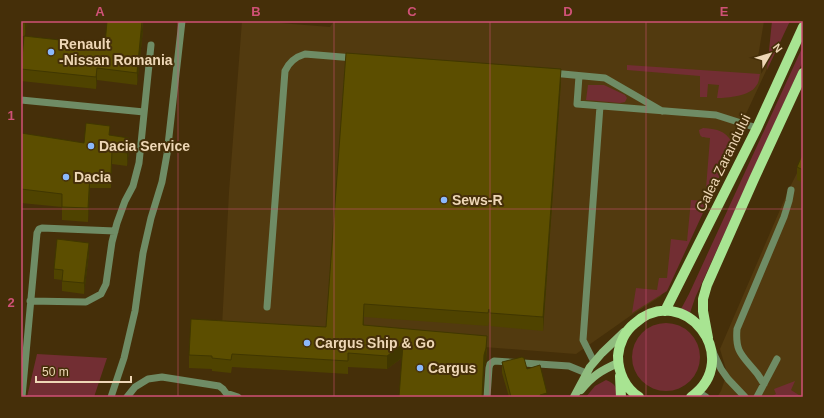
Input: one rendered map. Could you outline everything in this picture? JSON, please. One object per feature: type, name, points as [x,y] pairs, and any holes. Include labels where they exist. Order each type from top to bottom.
[{"type":"main road","name":"Calea Zarandului","points":[[665,311],[757,128],[803,26]]},
{"type":"main road","points":[[699,395],[707,381],[712,366],[712,351],[703,311],[703,299],[707,285],[803,73]]},
{"type":"main road","points":[[575,397],[586,373],[602,353],[639,319],[652,313],[665,311],[677,312],[689,317],[700,326],[708,338]]},
{"type":"main road","points":[[621,397],[618,353],[621,341],[629,328]]},
{"type":"main road","points":[[575,397],[596,374],[606,368],[619,368]]},
{"type":"main road","points":[[619,368],[626,384],[639,397]]},
{"type":"lane","points":[[111,397],[124,358],[134,311],[143,253],[151,218],[162,182],[167,154],[182,21]]},
{"type":"lane","points":[[30,302],[86,302],[101,294],[106,284],[112,242],[117,223],[133,186],[139,163],[151,45]]},
{"type":"lane","points":[[267,307],[284,72],[292,60],[305,54],[360,58]]},
{"type":"lane","points":[[548,73],[605,78],[662,111]]},
{"type":"lane","points":[[579,76],[577,104],[716,115],[757,128]]},
{"type":"lane","points":[[21,100],[144,112]]},
{"type":"lane","points":[[594,362],[583,340],[600,106]]},
{"type":"lane","points":[[764,384],[755,370],[739,352],[736,337],[737,329],[784,217],[792,190]]},
{"type":"lane","points":[[21,397],[36,232],[42,228],[115,231]]},
{"type":"lane","points":[[712,351],[728,379],[745,397]]},
{"type":"lane","points":[[757,397],[777,359]]},
{"type":"lane","points":[[487,397],[489,368],[490,364],[494,361],[569,366],[586,373]]},
{"type":"lane","points":[[127,397],[135,387],[148,379],[162,377],[219,386],[226,393],[238,397]]},
{"type":"shaded area","points":[[242,21],[280,21],[280,23],[330,27],[334,21],[764,21],[758,57],[772,58],[661,296],[576,354],[222,327],[229,192]]},
{"type":"shaded area","points":[[772,21],[790,21],[767,70]]},
{"type":"shaded area","points":[[803,46],[803,61],[695,298],[690,313],[681,309]]},
{"type":"shaded area","points":[[627,65],[760,74],[757,85],[749,92],[744,94],[733,97],[717,98],[719,85],[708,84],[707,97],[700,97],[700,76],[627,70]]},
{"type":"shaded area","points":[[588,85],[604,85],[625,95],[627,98],[625,102],[620,103],[586,100]]},
{"type":"shaded area","points":[[703,128],[717,130],[726,135],[732,142],[732,150],[667,291],[632,313],[636,288],[657,290],[659,278],[667,278],[671,239],[687,241],[691,200],[705,201],[710,138],[701,136],[699,130]]},
{"type":"shaded area","points":[[803,161],[803,397],[717,397],[721,391],[727,373],[720,349],[789,189]]},
{"type":"shaded area","points":[[666,323],[679,326],[690,333],[697,344],[700,357],[697,370],[690,381],[679,388],[666,391],[653,388],[642,381],[635,370],[632,357],[635,344],[642,333],[653,326]]},
{"type":"shaded area","points":[[37,354],[107,358],[94,397],[27,397]]},
{"type":"shaded area","points":[[606,380],[615,386],[618,397],[586,397],[595,386]]},
{"type":"shaded area","points":[[795,381],[791,390],[802,397],[770,397],[776,394],[774,389]]},
{"type":"building","points":[[107,21],[142,21],[137,73],[97,68],[96,77],[21,69],[24,36],[105,45]]},
{"type":"building","name":"Sews-R","points":[[346,53],[561,69],[543,317],[490,313],[489,309],[488,313],[364,304],[363,325],[487,336],[484,355],[482,397],[399,397],[403,344],[387,356],[348,353],[348,361],[232,354],[231,360],[212,358],[212,356],[189,355],[191,319],[326,327]]},
{"type":"building","name":"Dacia","points":[[86,123],[110,126],[109,135],[129,138],[127,153],[112,151],[111,175],[90,174],[88,208],[62,207],[62,194],[21,189],[21,133],[84,143]]},
{"type":"building","points":[[803,153],[803,170],[797,167]]},
{"type":"building","points":[[57,239],[89,243],[84,283],[62,281],[63,270],[54,269]]},
{"type":"building","points":[[522,357],[524,358],[527,369],[540,365],[547,393],[540,395],[540,397],[511,397],[502,362]]},
{"type":"place","name":"Renault -Nissan Romania","points":[[51,52]]},
{"type":"place","name":"Dacia Service","points":[[91,146]]},
{"type":"place","name":"Dacia","points":[[66,177]]},
{"type":"place","name":"Sews-R","points":[[444,200]]},
{"type":"place","name":"Cargus Ship & Go","points":[[307,343]]},
{"type":"place","name":"Cargus","points":[[420,368]]}]
